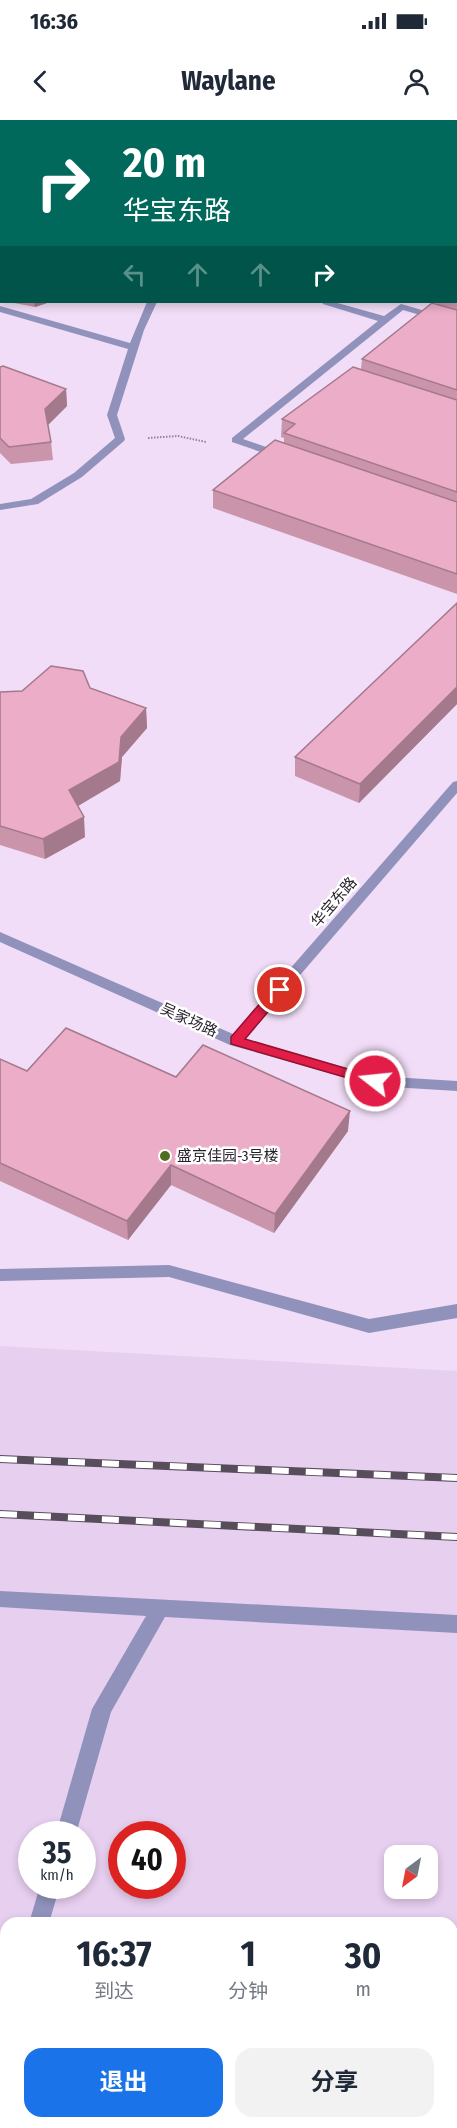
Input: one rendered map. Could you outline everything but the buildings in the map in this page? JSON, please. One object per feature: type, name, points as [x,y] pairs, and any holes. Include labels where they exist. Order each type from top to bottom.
[{"type":"street","points":[[0,507],[34,502],[78,475],[120,439],[112,415],[133,347],[152,303]]},
{"type":"street","points":[[329,303],[386,320]]},
{"type":"street","points":[[236,440],[401,307],[457,323]]},
{"type":"street","points":[[0,309],[133,347]]},
{"type":"street","points":[[324,370],[335,374]]},
{"type":"street","points":[[236,440],[291,459]]},
{"type":"street","name":"华宝东路","points":[[235,1041],[457,785]]},
{"type":"street","name":"吴家场路","points":[[0,937],[235,1041],[375,1081],[457,1086]]},
{"type":"street","points":[[0,1275],[169,1271],[369,1326],[457,1311]]},
{"type":"street","points":[[0,1599],[457,1624]]},
{"type":"street","points":[[70,1821],[102,1709],[159,1608]]},
{"type":"street","points":[[41,1917],[46,1899]]},
{"type":"path","points":[[120,439],[178,436],[209,442],[236,440]]},
{"type":"shaded area","points":[[0,1346],[457,1371],[457,1917],[0,1917]]},
{"type":"railway","points":[[0,1459],[457,1478]]},
{"type":"railway","points":[[0,1514],[457,1537]]},
{"type":"place","name":"盛京佳园-3号楼","points":[[165,1156]]},
{"type":"route","points":[[280,990],[235,1041],[375,1081]]}]
